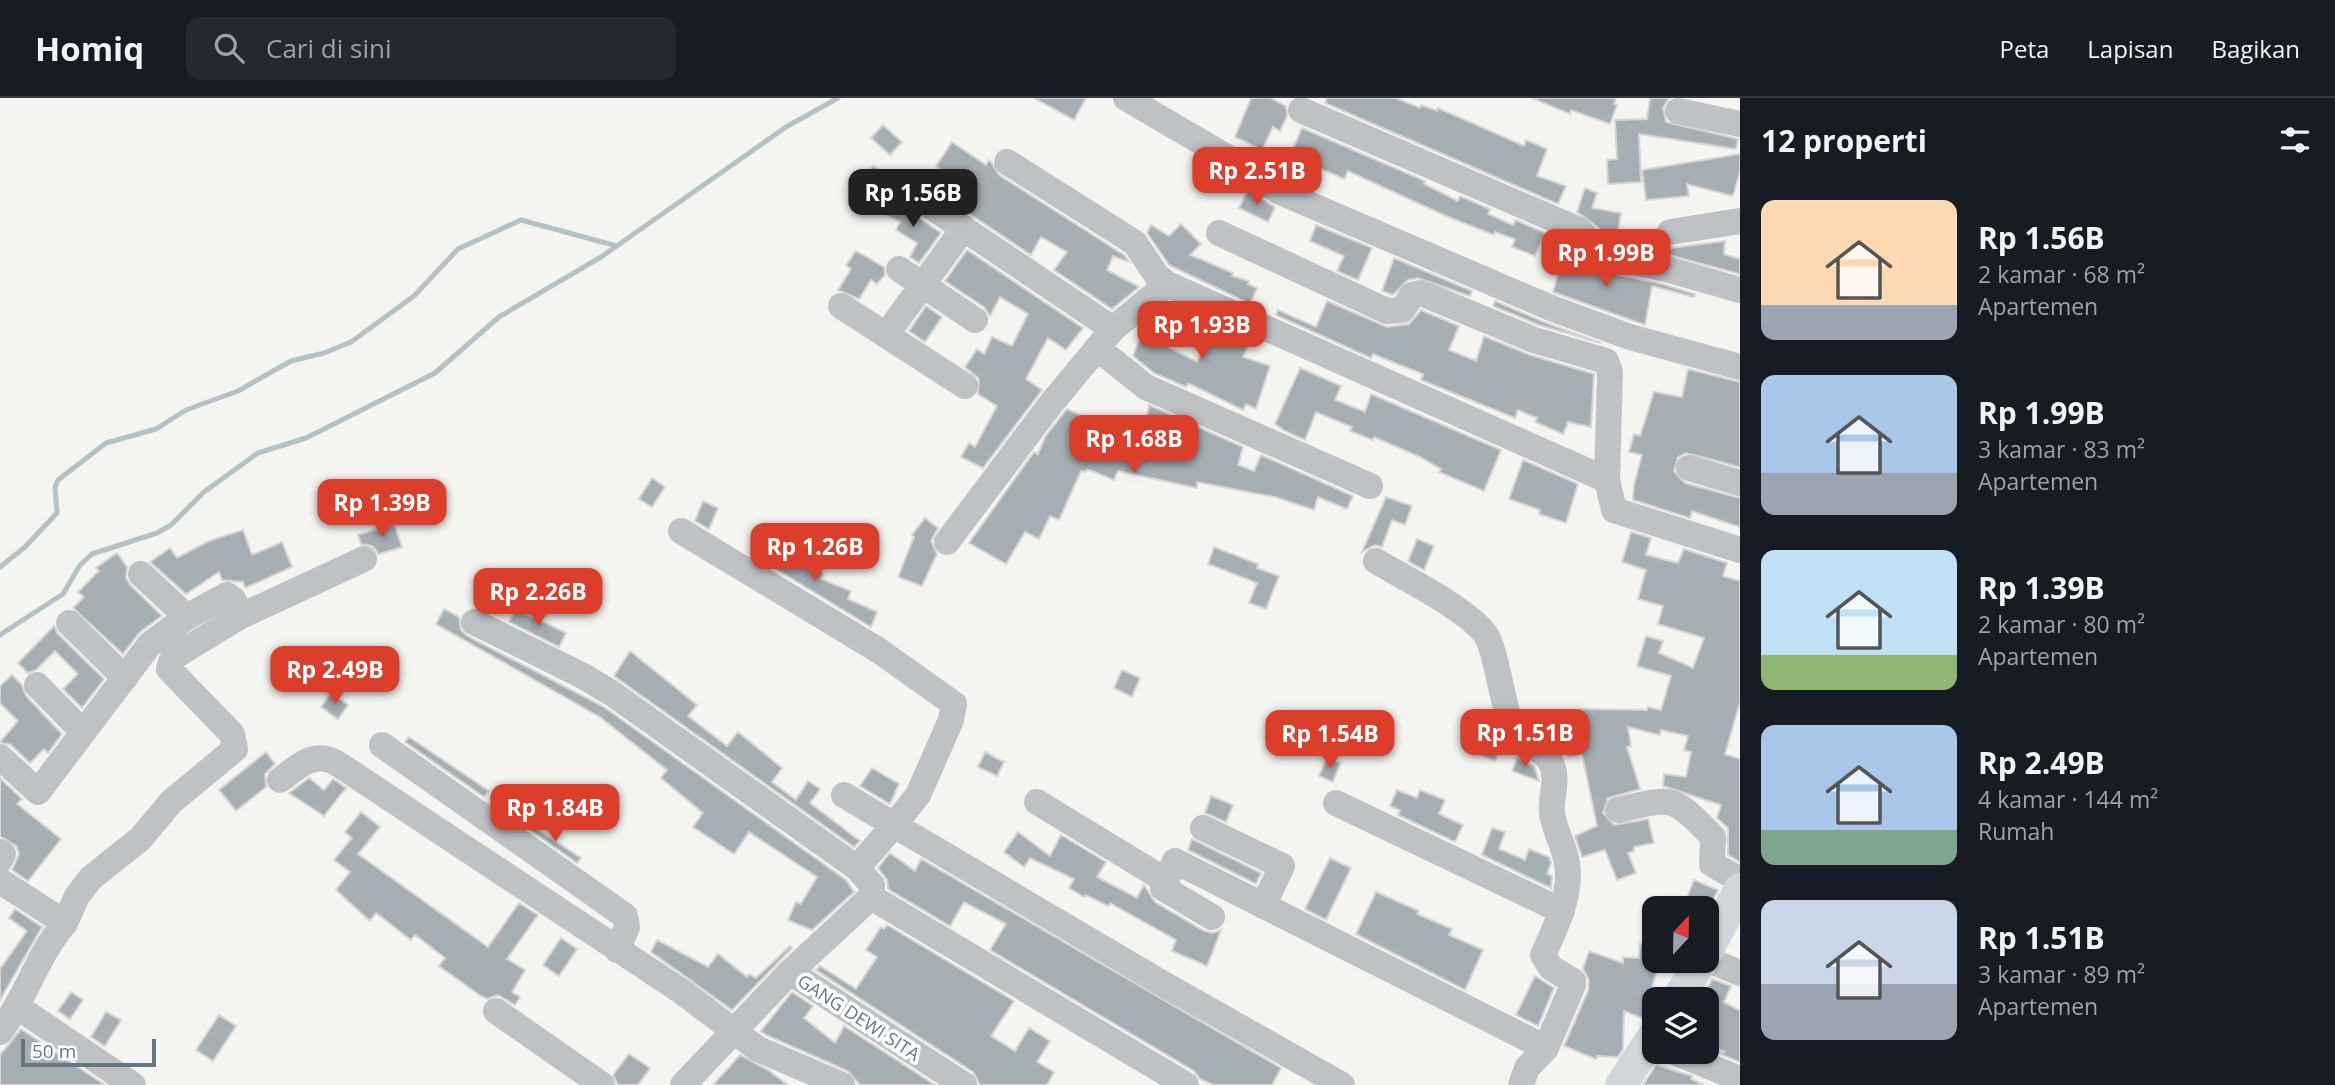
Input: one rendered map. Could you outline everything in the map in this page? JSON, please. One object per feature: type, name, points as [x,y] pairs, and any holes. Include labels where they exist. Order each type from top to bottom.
[{"type":"main road","points":[[1719,930],[1740,889]]},
{"type":"main road","points":[[1621,1085],[1642,1061]]},
{"type":"street","points":[[1126,98],[1241,165],[1278,191],[1551,308],[1630,337],[1740,367]]},
{"type":"street","points":[[1301,110],[1579,230],[1588,239],[1592,253],[1666,268],[1740,290]]},
{"type":"street","points":[[1678,111],[1740,124]]},
{"type":"street","points":[[1007,162],[1135,243],[1152,269],[1167,284],[1607,480]]},
{"type":"street","points":[[930,206],[964,228],[1105,338],[1146,387],[1370,486]]},
{"type":"street","points":[[1670,232],[1740,222]]},
{"type":"street","points":[[886,335],[964,228]]},
{"type":"street","points":[[1219,233],[1387,311],[1402,310],[1412,295],[1421,293],[1535,340],[1606,361],[1610,372],[1607,480],[1612,503],[1618,513],[1740,550]]},
{"type":"street","points":[[899,269],[975,320]]},
{"type":"street","points":[[947,542],[1105,338],[1167,284]]},
{"type":"street","points":[[841,306],[965,386]]},
{"type":"street","points":[[1689,468],[1740,483]]},
{"type":"street","points":[[681,531],[878,650],[954,704],[951,720],[918,794],[857,868]]},
{"type":"street","points":[[0,1032],[19,1008],[42,956],[65,923],[77,895],[91,878],[140,839],[172,802],[235,749],[232,734],[169,669],[172,659],[242,616],[365,559]]},
{"type":"street","points":[[1376,561],[1472,620],[1488,636],[1502,699],[1513,729],[1520,738],[1541,748],[1552,764],[1555,785],[1551,812],[1568,865],[1562,911],[1543,956],[1550,968],[1573,981],[1573,985],[1546,1048],[1527,1068],[1521,1085]]},
{"type":"street","points":[[141,575],[165,593],[187,617]]},
{"type":"street","points":[[0,757],[38,792],[150,644],[187,617],[227,595],[233,599],[242,616]]},
{"type":"street","points":[[474,622],[583,676],[613,694],[857,868],[872,885],[872,897],[790,972],[733,1029],[683,1085]]},
{"type":"street","points":[[69,623],[125,678]]},
{"type":"street","points":[[37,685],[83,732]]},
{"type":"street","points":[[382,746],[625,916],[627,927],[618,950]]},
{"type":"street","points":[[280,780],[309,759],[326,757],[618,950],[758,1049],[842,1085]]},
{"type":"street","points":[[844,795],[1160,982],[1342,1085]]},
{"type":"street","points":[[1618,810],[1665,799],[1682,805],[1713,837],[1712,864],[1740,880]]},
{"type":"street","points":[[1037,802],[1165,880]]},
{"type":"street","points":[[1336,803],[1562,911]]},
{"type":"street","points":[[1203,828],[1282,866],[1263,906]]},
{"type":"street","points":[[0,852],[3,854],[0,860]]},
{"type":"street","points":[[1212,917],[1163,888],[1174,863],[1179,861],[1546,1048]]},
{"type":"street","points":[[4,892],[65,923]]},
{"type":"street","points":[[872,897],[1186,1085]]},
{"type":"street","points":[[1719,964],[1740,973]]},
{"type":"street","name":"GANG DEWI SITA","points":[[790,972],[964,1085]]},
{"type":"street","points":[[19,1008],[133,1085]]},
{"type":"street","points":[[496,1011],[601,1085]]},
{"type":"street","points":[[1706,1064],[1740,1079]]},
{"type":"building","points":[[1034,98],[1086,98],[1074,120]]},
{"type":"building","points":[[1251,98],[1270,98],[1286,106],[1287,116],[1280,131],[1273,127],[1262,150],[1235,137]]},
{"type":"building","points":[[1327,98],[1396,98],[1420,108],[1421,105],[1437,111],[1438,108],[1524,146],[1526,140],[1547,149],[1537,176],[1566,186],[1558,204],[1325,103]]},
{"type":"building","points":[[1532,98],[1616,98],[1614,104],[1617,105],[1610,124],[1571,110],[1570,114]]},
{"type":"building","points":[[1650,98],[1669,98],[1663,108],[1666,122],[1738,139],[1736,149],[1639,134],[1641,182],[1608,184],[1607,160],[1617,159],[1615,120],[1647,119]]},
{"type":"building","points":[[883,125],[902,142],[890,155],[871,138]]},
{"type":"building","points":[[1302,128],[1425,181],[1424,184],[1458,201],[1460,196],[1490,209],[1488,214],[1513,225],[1516,220],[1545,233],[1535,256],[1512,247],[1515,239],[1495,232],[1494,235],[1446,216],[1348,171],[1344,179],[1290,155]]},
{"type":"building","points":[[952,142],[986,165],[989,160],[999,175],[1124,255],[1129,262],[1113,256],[1107,270],[1139,287],[1112,309],[1054,270],[1067,252],[1041,237],[1031,255],[949,200],[961,183],[936,166]]},
{"type":"building","points":[[1740,154],[1740,171],[1733,196],[1687,184],[1689,196],[1646,200],[1642,170]]},
{"type":"building","points":[[873,166],[893,179],[881,198],[861,185]]},
{"type":"building","points":[[1585,188],[1597,193],[1592,208],[1621,213],[1616,243],[1605,241],[1599,228],[1577,212]]},
{"type":"building","points":[[1248,190],[1275,207],[1268,222],[1239,208]]},
{"type":"building","points":[[888,201],[908,210],[913,202],[921,219],[941,233],[919,263],[910,257],[917,243],[896,230],[900,222],[882,213]]},
{"type":"building","points":[[1181,224],[1201,244],[1190,255],[1233,273],[1232,276],[1249,281],[1248,284],[1257,288],[1250,304],[1169,265],[1147,233],[1151,225],[1169,236]]},
{"type":"building","points":[[1316,225],[1372,248],[1358,280],[1337,271],[1344,256],[1310,241]]},
{"type":"building","points":[[1656,238],[1664,246],[1672,248],[1725,241],[1724,254],[1740,259],[1740,274],[1654,251]]},
{"type":"building","points":[[1567,242],[1574,247],[1580,263],[1586,268],[1662,284],[1695,294],[1694,297],[1652,286],[1645,325],[1553,292]]},
{"type":"building","points":[[967,250],[1083,328],[1066,350],[1048,338],[1026,379],[1042,390],[983,468],[961,457],[969,443],[975,447],[997,406],[978,394],[979,379],[965,367],[977,349],[984,354],[992,337],[1012,346],[1028,314],[1000,297],[990,316],[984,307],[945,281]]},
{"type":"building","points":[[856,251],[884,267],[885,275],[877,284],[871,280],[859,299],[838,290],[851,269],[846,265]]},
{"type":"building","points":[[1394,258],[1472,291],[1470,296],[1418,278],[1408,280],[1393,295],[1382,291]]},
{"type":"building","points":[[1327,301],[1387,327],[1409,324],[1421,310],[1459,326],[1449,350],[1476,361],[1484,336],[1530,355],[1594,374],[1591,427],[1568,422],[1563,434],[1535,422],[1537,418],[1518,410],[1515,418],[1421,380],[1423,374],[1373,354],[1371,358],[1276,315],[1278,310],[1316,327]]},
{"type":"building","points":[[1495,301],[1601,343],[1539,325],[1493,306]]},
{"type":"building","points":[[1168,304],[1185,314],[1168,347],[1197,362],[1215,323],[1228,328],[1226,333],[1249,344],[1243,357],[1270,366],[1256,409],[1246,404],[1243,410],[1192,385],[1188,384],[1186,387],[1154,373],[1133,356],[1142,333],[1139,331],[1141,326]]},
{"type":"building","points":[[926,306],[942,317],[925,342],[909,331]]},
{"type":"building","points":[[1300,368],[1341,386],[1335,400],[1365,412],[1371,394],[1501,450],[1484,491],[1439,472],[1441,469],[1420,457],[1374,437],[1373,440],[1350,431],[1352,427],[1316,412],[1305,440],[1285,431],[1275,424]]},
{"type":"building","points":[[1688,369],[1740,382],[1740,467],[1686,453],[1678,457],[1674,471],[1685,483],[1740,498],[1740,527],[1692,511],[1690,518],[1633,500],[1642,455],[1629,452],[1634,434],[1640,436],[1654,392],[1682,397]]},
{"type":"building","points":[[1149,405],[1243,447],[1238,465],[1254,471],[1261,455],[1353,496],[1347,509],[1318,497],[1314,510],[1275,497],[1197,482],[1197,488],[1118,471],[1114,480],[1087,469],[1086,472],[1081,471],[1059,520],[1050,516],[1039,539],[1025,532],[1006,564],[969,543],[1034,452],[1038,454],[1045,437],[1067,409],[1085,417],[1080,430],[1140,459]]},
{"type":"building","points":[[1523,460],[1578,484],[1566,523],[1539,514],[1540,510],[1509,499]]},
{"type":"building","points":[[652,478],[665,487],[652,507],[639,499]]},
{"type":"building","points":[[1386,497],[1412,506],[1405,525],[1392,520],[1382,547],[1375,545],[1362,552]]},
{"type":"building","points":[[703,501],[718,508],[709,529],[695,521]]},
{"type":"building","points":[[925,518],[938,528],[931,541],[937,554],[922,586],[898,577],[914,537],[912,535]]},
{"type":"building","points":[[394,524],[402,547],[379,554],[372,546],[361,544],[358,535]]},
{"type":"building","points":[[243,530],[252,555],[282,542],[292,567],[245,588],[243,582],[222,580],[219,572],[186,594],[150,562],[170,548],[177,558],[209,541]]},
{"type":"building","points":[[1631,532],[1651,538],[1646,555],[1678,563],[1684,549],[1727,563],[1723,576],[1740,581],[1740,702],[1725,754],[1740,759],[1740,862],[1728,855],[1728,828],[1717,818],[1721,805],[1663,786],[1664,774],[1686,777],[1691,752],[1684,750],[1688,736],[1661,730],[1660,735],[1628,727],[1631,746],[1627,747],[1640,789],[1608,798],[1603,813],[1614,825],[1648,819],[1654,843],[1634,847],[1634,851],[1628,853],[1636,873],[1617,880],[1605,850],[1582,857],[1575,836],[1597,826],[1582,754],[1568,756],[1565,738],[1580,735],[1580,709],[1647,710],[1648,707],[1661,710],[1671,676],[1637,666],[1646,636],[1663,641],[1659,653],[1693,668],[1704,638],[1658,624],[1663,606],[1638,599],[1646,570],[1622,562]]},
{"type":"building","points":[[1417,539],[1434,546],[1424,570],[1408,561]]},
{"type":"building","points":[[768,542],[823,574],[821,579],[851,591],[848,599],[877,612],[871,627],[758,558]]},
{"type":"building","points":[[1214,547],[1258,564],[1257,568],[1279,576],[1266,609],[1249,603],[1257,583],[1208,564]]},
{"type":"building","points":[[117,553],[127,567],[126,578],[130,585],[162,616],[140,632],[123,654],[73,608],[84,597],[78,592],[99,571],[96,568]]},
{"type":"building","points":[[444,609],[459,617],[461,630],[467,636],[604,707],[846,880],[854,892],[812,930],[788,920],[796,902],[801,904],[817,877],[749,832],[734,854],[693,827],[703,813],[661,778],[667,770],[600,717],[436,624]]},
{"type":"building","points":[[516,609],[566,633],[559,647],[509,622]]},
{"type":"building","points":[[54,626],[58,634],[104,679],[82,708],[63,689],[78,674],[55,651],[36,670],[28,673],[18,663]]},
{"type":"building","points":[[630,651],[697,705],[688,716],[727,746],[738,732],[782,768],[772,782],[796,800],[808,781],[820,789],[810,803],[860,841],[854,847],[614,676]]},
{"type":"building","points":[[1122,670],[1140,678],[1132,697],[1114,688]]},
{"type":"building","points":[[12,675],[22,685],[26,696],[62,734],[48,753],[44,749],[30,763],[11,745],[0,742],[18,721],[0,703],[0,686]]},
{"type":"building","points":[[331,693],[348,705],[338,719],[321,707]]},
{"type":"building","points":[[1477,716],[1494,723],[1503,742],[1495,761],[1463,747]]},
{"type":"building","points":[[409,737],[489,791],[484,797],[405,742]]},
{"type":"building","points":[[266,752],[275,764],[265,774],[266,787],[236,811],[219,790]]},
{"type":"building","points":[[985,752],[1004,762],[997,776],[978,767]]},
{"type":"building","points":[[1327,758],[1340,763],[1333,782],[1319,776]]},
{"type":"building","points":[[1517,758],[1534,766],[1539,781],[1512,771]]},
{"type":"building","points":[[872,768],[899,784],[890,804],[860,786]]},
{"type":"building","points":[[0,778],[22,799],[17,804],[61,839],[28,881],[12,870],[19,854],[16,846],[0,836]]},
{"type":"building","points":[[309,778],[324,790],[333,779],[346,788],[324,816],[289,793]]},
{"type":"building","points":[[1397,790],[1417,798],[1420,790],[1445,800],[1439,814],[1463,825],[1455,842],[1398,815],[1400,810],[1390,806]]},
{"type":"building","points":[[1211,796],[1233,805],[1226,822],[1205,813]]},
{"type":"building","points":[[361,812],[380,827],[358,854],[488,947],[519,903],[538,915],[507,959],[525,970],[512,992],[520,997],[515,1005],[498,995],[487,999],[481,996],[439,966],[445,958],[415,935],[411,940],[376,913],[370,921],[336,890],[350,872],[334,860],[352,838],[345,832]]},
{"type":"building","points":[[529,824],[581,858],[577,863],[526,827]]},
{"type":"building","points":[[1492,828],[1505,832],[1499,849],[1525,860],[1529,849],[1549,857],[1551,863],[1547,874],[1552,876],[1551,888],[1482,855]]},
{"type":"building","points":[[1018,832],[1050,856],[1061,835],[1106,862],[1097,877],[1137,898],[1144,885],[1155,902],[1204,931],[1213,933],[1221,930],[1207,966],[1172,951],[1176,940],[1110,903],[1108,906],[1069,888],[1074,879],[1030,858],[1024,867],[1004,852]]},
{"type":"building","points":[[1192,839],[1261,873],[1256,884],[1188,850]]},
{"type":"building","points":[[890,853],[915,871],[921,859],[1281,1068],[1272,1085],[1214,1085],[1200,1079],[1194,1071],[990,950],[1006,924],[964,902],[950,926],[888,889],[887,880],[878,868]]},
{"type":"building","points":[[1330,858],[1351,868],[1326,920],[1305,909]]},
{"type":"building","points":[[1694,880],[1718,890],[1715,896],[1688,896]]},
{"type":"building","points":[[1376,892],[1419,911],[1417,914],[1452,929],[1449,935],[1483,950],[1465,990],[1356,934]]},
{"type":"building","points":[[15,909],[42,927],[0,1000],[0,969],[27,931],[9,918]]},
{"type":"building","points":[[887,925],[1014,1001],[991,1036],[1015,1051],[1029,1028],[1050,1041],[1037,1062],[1054,1072],[1047,1085],[980,1085],[973,1072],[816,970],[820,966],[856,989],[877,957],[866,950],[881,927],[884,929]]},
{"type":"building","points":[[561,938],[577,949],[559,976],[543,965]]},
{"type":"building","points":[[657,940],[708,967],[718,954],[747,977],[749,974],[756,978],[790,946],[792,948],[732,1010],[651,952]]},
{"type":"building","points":[[1642,944],[1642,973],[1656,974],[1652,987],[1642,987],[1642,1018],[1624,1011],[1623,1049],[1618,1057],[1597,1056],[1596,1059],[1564,1046],[1588,991],[1589,980],[1583,969],[1589,951],[1623,963],[1623,957],[1639,958]]},
{"type":"building","points":[[1535,976],[1554,988],[1538,1026],[1516,1015]]},
{"type":"building","points":[[1712,979],[1731,986],[1724,1002],[1740,1011],[1740,1062],[1719,1054],[1725,1052],[1719,1049],[1719,987],[1708,987]]},
{"type":"building","points":[[71,992],[83,1000],[70,1019],[58,1011]]},
{"type":"building","points":[[792,992],[813,1006],[804,1018],[835,1043],[844,1026],[935,1085],[860,1085],[848,1071],[766,1035],[761,1031]]},
{"type":"building","points":[[106,1012],[121,1020],[105,1046],[91,1037]]},
{"type":"building","points":[[219,1015],[236,1026],[213,1061],[196,1050]]},
{"type":"building","points":[[21,1029],[105,1085],[0,1085],[0,1055]]},
{"type":"building","points":[[629,1054],[650,1068],[638,1085],[618,1085],[613,1075]]},
{"type":"building","points":[[740,1055],[768,1070],[788,1085],[713,1085]]},
{"type":"building","points":[[1656,1065],[1692,1076],[1691,1079],[1704,1085],[1643,1085]]},
{"type":"waterway","points":[[0,635],[63,594],[80,565],[92,554],[157,533],[171,525],[204,492],[258,453],[306,438],[435,373],[499,317],[601,257],[786,127],[838,98]]},
{"type":"waterway","points":[[0,567],[25,547],[57,513],[55,487],[58,480],[106,443],[156,429],[186,410],[238,391],[291,361],[324,353],[351,342],[414,296],[458,249],[521,220],[617,246]]}]
